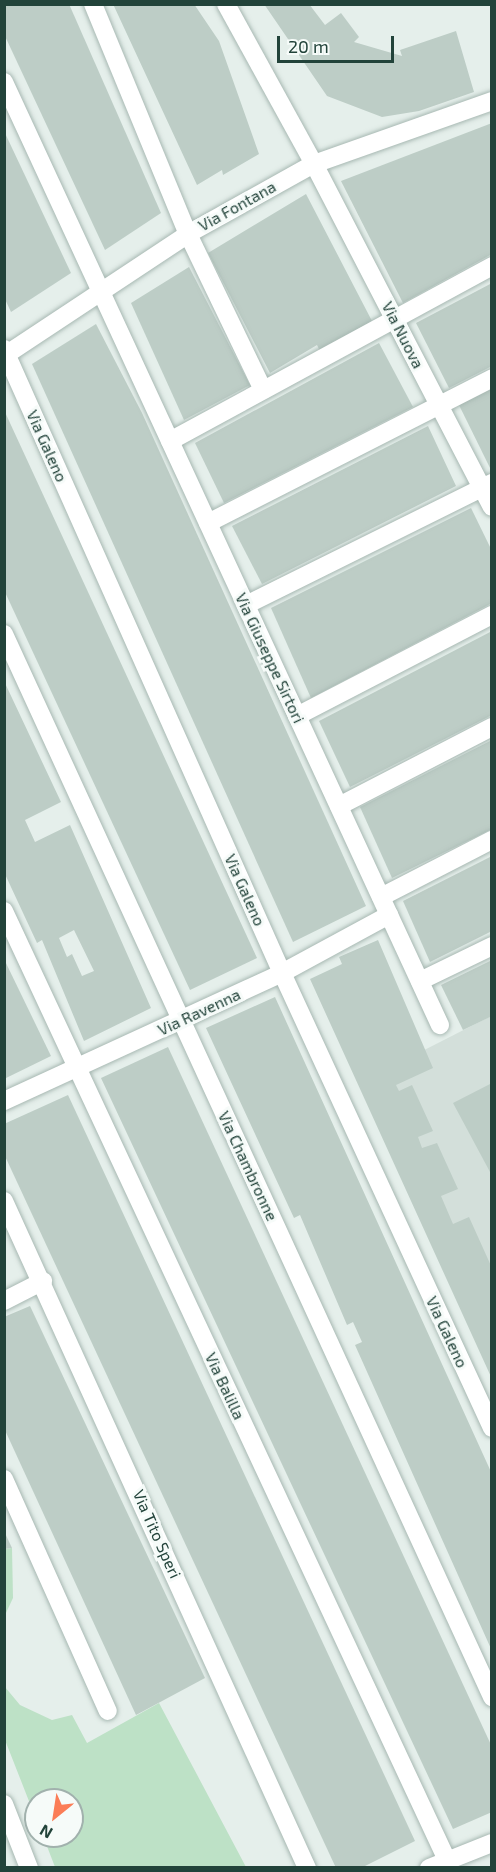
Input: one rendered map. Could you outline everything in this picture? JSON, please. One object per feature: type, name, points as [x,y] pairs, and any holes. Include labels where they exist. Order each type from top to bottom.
[{"type":"street","points":[[93,4],[188,234],[263,390]]},
{"type":"street","name":"Via Nuova","points":[[226,4],[314,164],[438,404],[487,486],[492,507]]},
{"type":"street","name":"Via Giuseppe Sirtori","points":[[4,82],[440,1025]]},
{"type":"street","name":"Via Fontana","points":[[5,353],[188,234],[314,164],[492,101]]},
{"type":"street","points":[[170,441],[492,266]]},
{"type":"street","name":"Via Galeno","points":[[5,353],[282,973],[492,1428]]},
{"type":"street","points":[[208,523],[492,378]]},
{"type":"street","points":[[246,605],[487,486]]},
{"type":"street","points":[[297,716],[492,615]]},
{"type":"street","name":"Via Chambronne","points":[[4,634],[492,1697]]},
{"type":"street","points":[[339,806],[492,727]]},
{"type":"street","points":[[381,897],[492,840]]},
{"type":"street","name":"Via Balilla","points":[[4,911],[447,1860]]},
{"type":"street","name":"Via Ravenna","points":[[4,1101],[282,973],[389,915]]},
{"type":"street","points":[[420,981],[492,946]]},
{"type":"street","name":"Via Tito Speri","points":[[4,1201],[43,1281],[307,1868]]},
{"type":"street","points":[[4,1301],[43,1281]]},
{"type":"street","points":[[4,1479],[108,1711]]},
{"type":"street","points":[[4,1804],[29,1868]]},
{"type":"street","points":[[429,1868],[492,1843]]},
{"type":"shaded area","points":[[491,1016],[491,1325],[389,1068]]},
{"type":"green space","points":[[12,1548],[13,1598],[5,1615],[5,1549]]},
{"type":"green space","points":[[5,1687],[20,1705],[52,1720],[72,1715],[87,1743],[159,1703],[246,1867],[55,1867],[48,1848],[84,1848],[84,1788],[24,1788],[5,1740]]},
{"type":"building","points":[[4,4],[69,4],[161,213],[105,250],[4,34]]},
{"type":"building","points":[[113,4],[194,4],[219,41],[259,154],[223,175],[222,170],[197,185]]},
{"type":"building","points":[[264,4],[309,4],[325,25],[341,13],[359,37],[354,42],[402,56],[400,50],[456,31],[474,92],[419,111],[382,117],[327,96]]},
{"type":"building","points":[[492,123],[492,254],[403,303],[341,181]]},
{"type":"building","points":[[4,131],[71,273],[11,312],[4,297]]},
{"type":"building","points":[[306,194],[372,321],[320,351],[317,345],[270,373],[208,253]]},
{"type":"building","points":[[189,267],[250,385],[184,420],[131,303]]},
{"type":"building","points":[[492,283],[492,366],[449,388],[416,323]]},
{"type":"building","points":[[96,324],[142,413],[366,906],[293,942],[32,364]]},
{"type":"building","points":[[379,343],[413,407],[224,503],[195,443]]},
{"type":"building","points":[[492,387],[492,472],[458,403]]},
{"type":"building","points":[[4,410],[257,958],[190,990],[4,590]]},
{"type":"building","points":[[428,426],[456,486],[262,584],[232,526]]},
{"type":"building","points":[[471,508],[492,551],[492,603],[311,698],[271,608]]},
{"type":"building","points":[[492,631],[492,715],[350,787],[319,721]]},
{"type":"building","points":[[4,681],[61,802],[25,820],[35,842],[70,825],[151,1008],[84,1041],[42,940],[37,943],[4,872]],"holes":[[[74,930],[94,971],[82,976],[72,954],[67,957],[59,938]]]},
{"type":"building","points":[[492,740],[492,829],[392,878],[360,807]]},
{"type":"building","points":[[492,856],[492,931],[430,962],[403,901]]},
{"type":"building","points":[[378,940],[433,1068],[396,1085],[399,1091],[412,1085],[433,1131],[418,1137],[422,1148],[437,1143],[458,1189],[441,1196],[453,1224],[469,1217],[492,1268],[492,1379],[310,979],[342,964],[339,957]]},
{"type":"building","points":[[4,959],[51,1056],[4,1079]]},
{"type":"building","points":[[492,960],[492,1016],[463,1030],[441,985]]},
{"type":"building","points":[[275,997],[492,1474],[492,1651],[355,1345],[362,1342],[353,1322],[347,1325],[300,1215],[294,1218],[206,1028]]},
{"type":"building","points":[[168,1047],[492,1747],[492,1812],[453,1829],[101,1078]]},
{"type":"building","points":[[492,1083],[492,1171],[490,1172],[453,1103]]},
{"type":"building","points":[[68,1095],[415,1841],[361,1868],[336,1868],[4,1154],[4,1124]]},
{"type":"building","points":[[30,1306],[205,1678],[136,1715],[4,1428],[4,1317]]},
{"type":"building","points":[[4,1531],[12,1548],[4,1549]]}]
